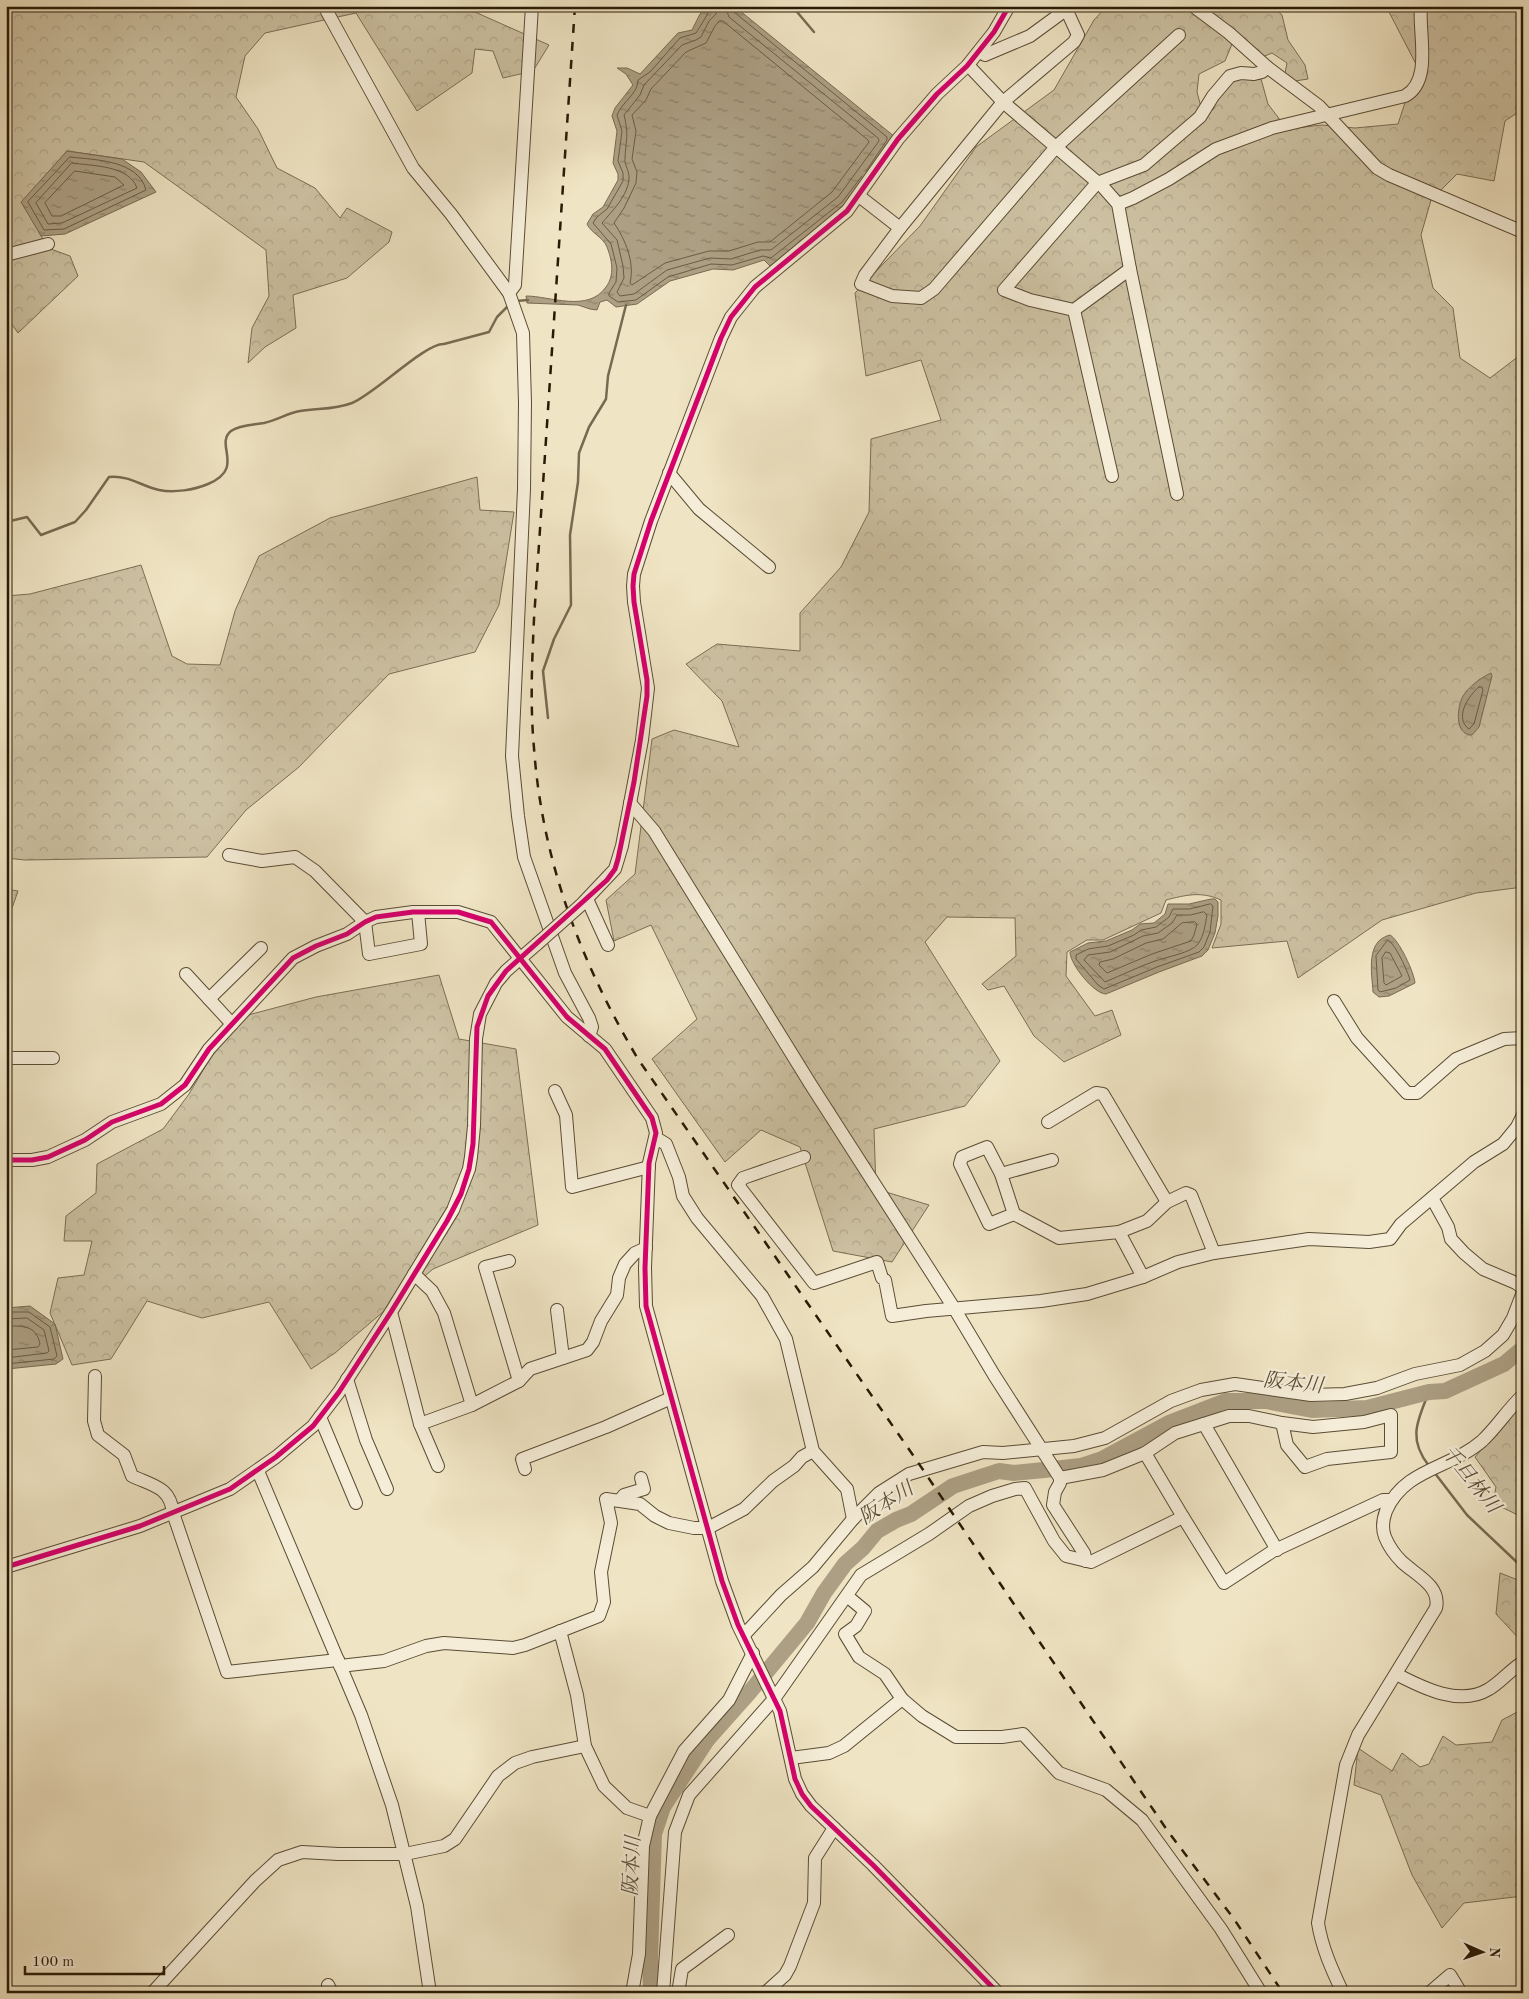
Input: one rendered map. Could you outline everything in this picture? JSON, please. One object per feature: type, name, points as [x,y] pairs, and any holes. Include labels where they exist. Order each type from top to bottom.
[{"type":"street","points":[[324,6],[413,168],[451,214],[509,293],[524,333],[524,489],[512,756],[524,857],[565,973],[590,1018],[592,1027],[589,1036]]},
{"type":"street","points":[[509,293],[515,285],[532,6]]},
{"type":"street","points":[[6,1567],[140,1526],[230,1489],[258,1471],[313,1426],[320,1418],[391,1312],[453,1210],[469,1169],[474,1126],[476,1039],[480,1014],[496,983],[506,971],[584,902],[615,869],[622,846],[642,740],[648,688],[634,602],[634,574],[641,548],[721,338],[731,317],[755,287],[847,211],[898,139],[937,94],[979,52],[994,32],[1009,6]]},
{"type":"street","points":[[1193,6],[1229,33],[1267,67],[1327,114],[1378,168],[1389,176],[1523,232]]},
{"type":"street","points":[[1118,204],[1162,183],[1216,149],[1272,128],[1405,96],[1416,88],[1422,64],[1421,6]]},
{"type":"street","points":[[979,52],[985,55],[1030,36],[1069,8],[1078,35],[1074,42],[1003,102],[900,228],[865,275],[861,284],[892,296],[921,298],[934,289],[1056,147],[1179,35]]},
{"type":"street","points":[[968,65],[1003,102],[1097,183],[1118,204],[1177,494]]},
{"type":"street","points":[[1130,269],[1074,310],[1058,308],[1030,300],[1004,290],[1097,183],[1144,165],[1200,117],[1213,96],[1230,76],[1241,73],[1254,74],[1262,72],[1267,67]]},
{"type":"street","points":[[859,196],[900,228]]},
{"type":"street","points":[[6,254],[48,244]]},
{"type":"street","points":[[1074,310],[1112,476]]},
{"type":"street","points":[[669,473],[699,509],[769,567]]},
{"type":"street","points":[[630,803],[654,831],[811,1085],[954,1308],[994,1375],[1043,1449],[1060,1478],[1053,1505],[1084,1553],[1086,1561]]},
{"type":"street","points":[[229,854],[262,860],[294,856],[315,871],[365,922],[369,954],[421,944],[418,912]]},
{"type":"street","points":[[584,902],[608,946]]},
{"type":"street","points":[[6,1160],[32,1160],[48,1157],[85,1140],[112,1122],[161,1104],[185,1085],[209,1049],[293,958],[316,946],[347,934],[376,917],[418,912],[458,912],[491,922],[567,1017],[605,1049],[656,1126],[656,1138],[649,1168],[646,1306],[728,1599],[780,1711],[798,1788],[811,1806],[998,1993]]},
{"type":"street","points":[[209,999],[261,948]]},
{"type":"street","points":[[186,974],[232,1024]]},
{"type":"street","points":[[1334,1001],[1357,1038],[1407,1093],[1417,1094],[1456,1059],[1504,1038],[1523,1038]]},
{"type":"street","points":[[6,1058],[53,1058]]},
{"type":"street","points":[[555,1090],[566,1115],[572,1187],[649,1168]]},
{"type":"street","points":[[1048,1122],[1096,1093],[1103,1094],[1167,1202]]},
{"type":"street","points":[[804,1158],[743,1178],[738,1185],[814,1283],[877,1262],[882,1278],[885,1280],[892,1316],[1087,1294],[1143,1277],[1178,1262],[1214,1253],[1309,1239],[1370,1242],[1390,1239],[1401,1224],[1474,1162],[1503,1144],[1517,1127],[1523,1115]]},
{"type":"street","points":[[656,1138],[666,1144],[679,1177],[683,1196],[697,1218],[762,1296],[786,1339],[790,1349],[813,1451],[846,1489],[853,1519]]},
{"type":"street","points":[[1014,1214],[989,1224],[960,1164],[962,1157],[987,1146],[1001,1174],[1014,1214],[1059,1238],[1119,1232],[1147,1221],[1167,1202],[1186,1193],[1191,1195],[1214,1253]]},
{"type":"street","points":[[1001,1174],[1052,1160]]},
{"type":"street","points":[[744,1635],[781,1595],[813,1567],[853,1519],[879,1493],[910,1474],[928,1466],[983,1452],[1003,1453],[1074,1446],[1105,1438],[1171,1401],[1201,1390],[1235,1384],[1311,1395],[1344,1394],[1377,1388],[1415,1374],[1460,1365],[1485,1351],[1503,1335],[1513,1318],[1523,1290],[1516,1283],[1483,1269],[1450,1239],[1448,1227],[1432,1198]]},
{"type":"street","points":[[1119,1232],[1143,1277]]},
{"type":"street","points":[[420,1424],[472,1405],[519,1381],[530,1370],[587,1350],[593,1342],[601,1321],[617,1295],[619,1278],[625,1264],[636,1253],[646,1248]]},
{"type":"street","points":[[509,1261],[485,1267],[519,1381]]},
{"type":"street","points":[[414,1274],[432,1291],[444,1313],[472,1405]]},
{"type":"street","points":[[556,1310],[563,1358]]},
{"type":"street","points":[[391,1312],[420,1424],[438,1466]]},
{"type":"street","points":[[95,1376],[94,1421],[98,1435],[124,1455],[132,1476],[163,1490],[172,1500],[173,1513],[227,1672],[384,1660],[444,1642],[513,1648],[525,1645],[599,1616],[604,1602],[600,1572],[611,1522],[606,1499],[640,1504],[654,1516],[669,1523],[694,1528],[708,1528],[744,1509],[773,1481],[794,1466],[802,1457],[813,1451]]},
{"type":"street","points":[[347,1379],[366,1440],[387,1489]]},
{"type":"street","points":[[1343,1993],[1328,1962],[1320,1938],[1318,1923],[1319,1908],[1346,1765],[1358,1735],[1436,1608],[1437,1602],[1435,1593],[1429,1585],[1403,1563],[1391,1549],[1384,1531],[1385,1515],[1391,1500],[1400,1488],[1417,1476],[1440,1466],[1482,1440],[1523,1395]]},
{"type":"street","points":[[525,1469],[522,1459],[606,1427],[671,1398]]},
{"type":"street","points":[[1060,1478],[1103,1470],[1145,1453],[1175,1433],[1229,1416],[1242,1416],[1313,1426],[1364,1422],[1391,1415],[1391,1452],[1326,1459],[1305,1467],[1287,1445],[1282,1423]]},
{"type":"street","points":[[320,1418],[356,1503]]},
{"type":"street","points":[[1204,1424],[1277,1550]]},
{"type":"street","points":[[1145,1453],[1224,1584],[1277,1550],[1383,1500],[1391,1500]]},
{"type":"street","points":[[258,1471],[339,1663],[378,1762],[392,1805],[417,1906],[430,1993]]},
{"type":"street","points":[[620,1500],[624,1496],[644,1489],[641,1478]]},
{"type":"street","points":[[663,1993],[674,1844],[679,1819],[689,1795],[772,1696],[861,1575],[929,1534],[969,1506],[1015,1489],[1025,1488],[1054,1541],[1066,1556],[1091,1562],[1183,1517]]},
{"type":"street","points":[[846,1596],[865,1611],[856,1626],[845,1634],[859,1657],[885,1674],[902,1699],[922,1716],[956,1737],[1002,1737],[1024,1734],[1059,1773],[1106,1790],[1142,1820],[1221,1929],[1261,1993]]},
{"type":"street","points":[[560,1631],[577,1694],[585,1746],[604,1786],[627,1808],[650,1816]]},
{"type":"street","points":[[632,1993],[639,1954],[644,1846],[650,1816],[684,1751],[729,1700],[756,1658]]},
{"type":"street","points":[[1396,1674],[1416,1684],[1463,1698],[1490,1689],[1523,1662]]},
{"type":"street","points":[[790,1758],[829,1753],[844,1746],[902,1699]]},
{"type":"street","points":[[152,1993],[255,1881],[278,1860],[302,1852],[405,1854],[444,1846],[455,1839],[498,1776],[515,1763],[532,1757],[585,1746]]},
{"type":"street","points":[[765,1993],[785,1975],[790,1966],[814,1903],[815,1858],[834,1828]]},
{"type":"street","points":[[678,1993],[682,1969],[728,1935]]},
{"type":"street","points":[[1428,1993],[1450,1976],[1461,1993]]},
{"type":"green space","points":[[6,6],[466,6],[466,8],[549,45],[533,71],[503,78],[493,51],[475,49],[472,73],[417,111],[356,13],[265,33],[245,56],[236,97],[258,129],[277,168],[315,188],[340,218],[347,208],[392,232],[389,242],[347,278],[293,295],[296,328],[265,347],[248,363],[252,328],[269,296],[266,250],[144,162],[67,151],[22,202],[48,248],[70,256],[78,276],[18,333],[6,316]]},
{"type":"green space","points":[[1107,6],[1272,6],[1282,15],[1288,40],[1305,65],[1308,79],[1295,81],[1285,73],[1287,63],[1272,53],[1260,58],[1232,44],[1225,61],[1199,74],[1197,92],[1201,107],[1213,110],[1221,93],[1230,83],[1243,79],[1261,79],[1268,104],[1287,129],[1322,125],[1355,128],[1398,124],[1417,66],[1389,12],[1395,6],[1523,6],[1523,109],[1505,121],[1494,181],[1457,174],[1431,200],[1421,235],[1433,288],[1453,308],[1460,358],[1490,378],[1523,353],[1523,887],[1476,893],[1382,920],[1298,978],[1287,941],[1212,948],[1221,924],[1221,900],[1214,897],[1187,895],[1166,900],[1161,913],[1103,940],[1087,940],[1067,952],[1066,976],[1095,1016],[1112,1010],[1121,1035],[1064,1062],[1034,1036],[1004,986],[988,990],[982,984],[1016,956],[1015,918],[947,917],[925,942],[1000,1061],[965,1106],[874,1129],[876,1189],[929,1205],[892,1262],[833,1251],[800,1147],[761,1130],[725,1162],[652,1059],[697,1019],[651,925],[614,941],[606,900],[635,874],[652,739],[674,730],[739,747],[722,701],[686,664],[717,644],[800,651],[800,613],[841,567],[869,512],[871,439],[941,420],[921,360],[866,376],[855,293],[920,226],[976,147],[1054,90],[1094,20]]},
{"type":"green space","points":[[477,477],[480,510],[514,512],[499,605],[475,652],[389,674],[299,767],[246,810],[207,857],[25,860],[6,858],[6,596],[30,594],[141,565],[172,656],[187,664],[220,665],[235,611],[259,556],[330,518]]},
{"type":"green space","points":[[6,889],[18,891],[11,911],[6,984]]},
{"type":"green space","points":[[439,975],[459,1039],[516,1049],[538,1225],[433,1269],[335,1353],[311,1369],[269,1302],[202,1318],[147,1301],[111,1359],[72,1365],[50,1313],[58,1278],[84,1275],[92,1241],[64,1241],[66,1216],[96,1193],[97,1164],[163,1129],[189,1094],[233,1019],[316,997]]},
{"type":"green space","points":[[1523,1402],[1523,1522],[1520,1516],[1493,1503],[1496,1487],[1475,1457]]},
{"type":"green space","points":[[1500,1573],[1523,1582],[1523,1596],[1518,1605],[1523,1611],[1523,1643],[1496,1614]]},
{"type":"green space","points":[[1523,1709],[1523,1896],[1464,1903],[1442,1928],[1412,1875],[1381,1795],[1354,1785],[1358,1748],[1392,1771],[1402,1753],[1420,1767],[1429,1764],[1443,1736],[1456,1745],[1492,1742],[1502,1720]]},
{"type":"water","points":[[708,6],[734,6],[895,137],[846,205],[770,266],[764,260],[733,270],[713,269],[670,281],[637,304],[616,307],[607,300],[600,302],[597,310],[578,305],[527,303],[526,296],[568,301],[589,299],[598,295],[606,287],[612,272],[607,247],[603,240],[587,224],[593,214],[603,207],[618,180],[618,174],[613,163],[617,131],[612,116],[615,108],[633,85],[626,74],[617,68],[627,68],[640,74],[678,33],[692,30],[700,14]]},
{"type":"water","points":[[67,151],[122,159],[141,172],[156,192],[65,234],[41,236],[21,202]]},
{"type":"water","points":[[1491,673],[1492,676],[1479,727],[1472,735],[1466,734],[1458,720],[1459,707],[1463,696],[1472,686]]},
{"type":"water","points":[[1215,899],[1218,902],[1218,916],[1215,933],[1208,950],[1202,956],[1106,994],[1101,993],[1089,984],[1074,964],[1070,952],[1088,943],[1106,941],[1132,930],[1140,924],[1154,923],[1165,914],[1168,904],[1189,904]]},
{"type":"water","points":[[1390,935],[1398,943],[1406,957],[1415,983],[1389,996],[1379,997],[1373,992],[1371,967],[1373,951],[1382,938]]},
{"type":"water","points":[[30,1306],[55,1324],[63,1359],[56,1364],[7,1369],[6,1308]]},
{"type":"waterway","points":[[792,6],[814,32]]},
{"type":"waterway","points":[[516,301],[528,300]]},
{"type":"waterway","points":[[6,522],[27,517],[41,535],[75,522],[86,510],[109,477],[123,478],[165,491],[197,488],[208,484],[219,478],[225,471],[227,464],[226,443],[231,431],[243,426],[269,422],[296,412],[333,408],[352,403],[362,398],[425,351],[436,346],[489,332],[497,317],[509,305]]},
{"type":"waterway","points":[[548,718],[543,671],[554,639],[571,605],[570,535],[578,482],[579,453],[589,427],[606,399],[608,376],[626,305]]},
{"type":"waterway","name":"阪本川","points":[[651,1993],[650,1958],[654,1834],[663,1807],[707,1740],[807,1623],[824,1593],[845,1564],[863,1548],[877,1531],[911,1514],[953,1486],[999,1471],[1014,1473],[1081,1466],[1102,1459],[1169,1423],[1226,1401],[1266,1401],[1312,1410],[1367,1408],[1429,1392],[1445,1391],[1504,1364],[1523,1348]]},
{"type":"waterway","name":"千旦林川","points":[[1429,1392],[1418,1420],[1416,1438],[1422,1456],[1429,1466]]},
{"type":"waterway","name":"千旦林川","points":[[1434,1472],[1467,1515],[1523,1568]]},
{"type":"railway","points":[[575,6],[534,619],[532,684],[532,716],[538,790],[555,871],[568,910],[599,986],[617,1023],[638,1059],[915,1458],[1167,1830],[1234,1919],[1283,1993]]},
{"type":"cycle path","points":[[6,1567],[140,1526],[230,1489],[276,1457],[313,1426],[339,1392],[391,1312],[447,1221],[461,1194],[469,1169],[473,1144],[477,1027],[488,996],[506,971],[607,880],[615,869],[634,782],[647,696],[647,680],[634,602],[634,574],[651,521],[721,338],[731,317],[755,287],[847,211],[898,139],[937,94],[967,66],[994,32],[1009,6]]},
{"type":"cycle path","points":[[6,1160],[32,1160],[48,1157],[85,1140],[112,1122],[161,1104],[185,1085],[209,1049],[293,958],[316,946],[347,934],[376,917],[413,912],[458,912],[491,922],[567,1017],[605,1049],[652,1118],[656,1133],[649,1163],[645,1268],[646,1306],[722,1581],[738,1625],[780,1711],[795,1779],[802,1794],[811,1806],[873,1865],[998,1993]]}]
